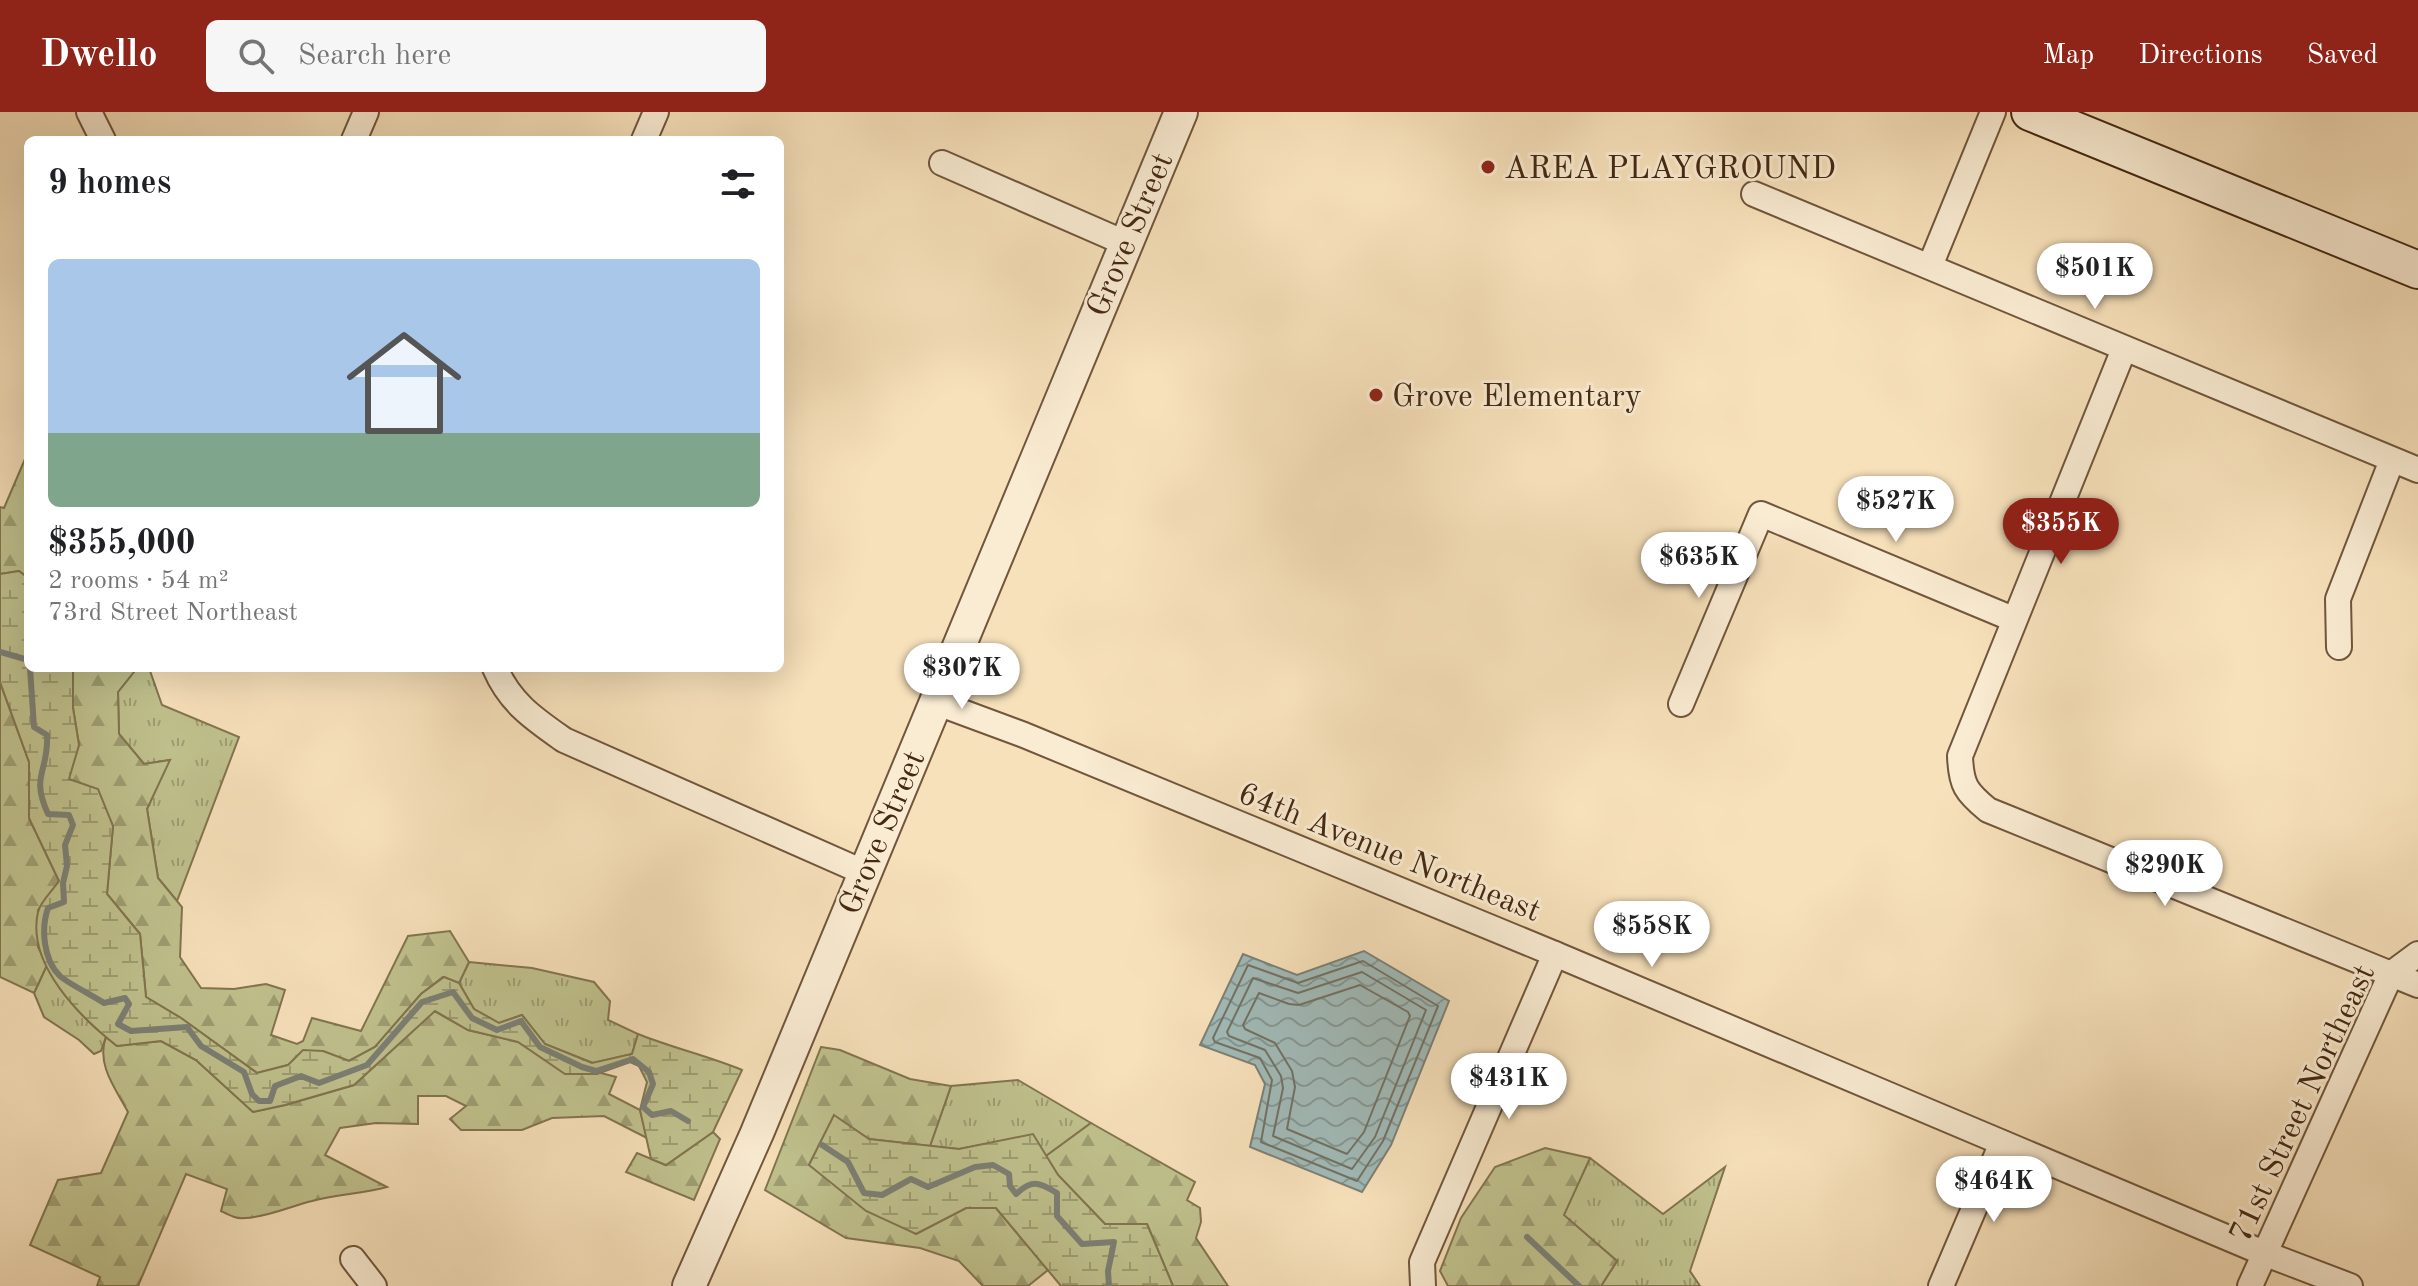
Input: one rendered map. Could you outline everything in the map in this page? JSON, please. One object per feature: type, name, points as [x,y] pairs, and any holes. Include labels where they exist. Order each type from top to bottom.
[{"type":"main road","points":[[2030,112],[2418,270]]},
{"type":"street","points":[[89,112],[101,136]]},
{"type":"street","points":[[356,136],[366,112]]},
{"type":"street","points":[[646,136],[656,112]]},
{"type":"street","name":"Grove Street","points":[[689,1286],[757,1133],[1181,112]]},
{"type":"street","points":[[1930,266],[1993,112]]},
{"type":"street","points":[[942,163],[1125,243]]},
{"type":"street","points":[[1754,194],[2418,470]]},
{"type":"street","points":[[2124,349],[1960,756],[1960,777],[1969,795],[1988,810],[2418,985]]},
{"type":"street","points":[[2339,647],[2338,599],[2392,460]]},
{"type":"street","points":[[1681,704],[1761,514],[2013,619]]},
{"type":"street","points":[[497,672],[525,713],[564,740],[863,872]]},
{"type":"street","name":"64th Avenue Northeast","points":[[935,702],[1038,740],[2266,1254],[2350,1286]]},
{"type":"street","points":[[1423,1286],[1422,1262],[1555,954]]},
{"type":"street","name":"71st Street Northeast","points":[[2250,1286],[2391,974],[2418,954]]},
{"type":"street","points":[[1941,1286],[2002,1143]]},
{"type":"street","points":[[353,1259],[374,1286]]},
{"type":"green space","points":[[24,461],[24,575],[19,571],[0,574],[0,507],[4,508]]},
{"type":"green space","points":[[19,571],[24,575],[24,672],[73,672],[73,708],[79,745],[69,779],[98,789],[113,826],[107,894],[140,934],[146,997],[181,1018],[257,1073],[288,1065],[303,1050],[323,1051],[349,1061],[375,1047],[421,994],[444,977],[459,983],[474,1009],[499,1023],[522,1015],[545,1044],[592,1063],[632,1054],[638,1034],[742,1070],[713,1132],[666,1165],[651,1159],[640,1110],[647,1082],[639,1066],[630,1062],[597,1074],[565,1074],[518,1042],[468,1030],[435,1011],[354,1085],[253,1112],[196,1060],[161,1041],[117,1046],[87,1020],[59,988],[40,951],[36,931],[39,908],[59,881],[29,818],[29,762],[0,682],[0,574]]},
{"type":"green space","points":[[73,672],[134,672],[118,692],[119,734],[144,764],[170,760],[147,809],[158,878],[182,907],[180,957],[201,988],[234,989],[266,984],[285,990],[271,1035],[297,1044],[303,1041],[312,1018],[361,1031],[408,936],[450,931],[469,962],[459,983],[443,977],[421,994],[375,1047],[349,1061],[323,1051],[257,1073],[181,1018],[146,997],[140,934],[107,894],[113,826],[68,779],[79,745],[73,708]]},
{"type":"green space","points":[[134,672],[150,672],[162,705],[239,737],[177,901],[158,878],[147,809],[169,760],[144,764],[119,734],[118,692]]},
{"type":"green space","points":[[0,682],[29,762],[29,818],[59,881],[38,910],[38,947],[47,965],[34,993],[0,977]]},
{"type":"green space","points":[[469,962],[532,968],[594,982],[610,1001],[608,1020],[638,1034],[632,1054],[593,1063],[545,1044],[522,1015],[499,1023],[474,1009],[459,983]]},
{"type":"green space","points":[[47,965],[73,1004],[106,1037],[101,1051],[94,1054],[44,1017],[34,993]]},
{"type":"green space","points":[[434,1011],[468,1030],[518,1042],[565,1073],[601,1073],[616,1077],[609,1094],[640,1110],[647,1138],[604,1116],[552,1118],[522,1130],[461,1130],[450,1119],[466,1106],[446,1096],[418,1096],[418,1124],[376,1123],[340,1128],[325,1155],[387,1187],[242,1218],[221,1211],[227,1189],[186,1174],[138,1286],[97,1286],[100,1277],[30,1245],[58,1180],[101,1173],[128,1112],[105,1066],[106,1037],[117,1046],[161,1041],[196,1060],[253,1112],[354,1085]]},
{"type":"green space","points":[[821,1047],[840,1050],[910,1079],[951,1086],[930,1146],[869,1139],[834,1116],[809,1165],[916,1234],[966,1208],[996,1208],[1048,1270],[1028,1286],[983,1286],[959,1261],[920,1248],[846,1238],[765,1190]]},
{"type":"green space","points":[[1018,1080],[1091,1123],[1046,1156],[1033,1135],[959,1149],[930,1146],[951,1086]]},
{"type":"green space","points":[[834,1115],[869,1139],[959,1149],[1033,1134],[1058,1175],[1105,1224],[1147,1224],[1173,1286],[1061,1286],[996,1208],[966,1208],[916,1234],[866,1211],[809,1165]]},
{"type":"green space","points":[[1091,1123],[1195,1182],[1187,1200],[1200,1208],[1201,1222],[1196,1238],[1228,1286],[1173,1286],[1147,1224],[1105,1224],[1058,1175],[1046,1156]]},
{"type":"green space","points":[[713,1132],[720,1139],[694,1200],[626,1172],[637,1153],[666,1165]]},
{"type":"green space","points":[[1545,1148],[1590,1158],[1564,1215],[1617,1261],[1601,1286],[1448,1286],[1440,1271],[1461,1218],[1495,1167]]},
{"type":"green space","points":[[1590,1158],[1663,1214],[1725,1167],[1690,1271],[1700,1286],[1601,1286],[1617,1261],[1563,1215]]},
{"type":"water","points":[[1364,951],[1449,1001],[1391,1145],[1362,1192],[1250,1147],[1265,1084],[1255,1065],[1200,1045],[1243,954],[1297,975]]},
{"type":"waterway","points":[[0,652],[24,659]]},
{"type":"waterway","points":[[30,672],[34,727],[47,735],[40,782],[43,801],[48,814],[69,815],[73,825],[65,845],[64,902],[48,908],[46,916],[44,934],[47,953],[60,976],[104,1003],[125,998],[129,1004],[118,1024],[131,1031],[187,1027],[201,1046],[244,1072],[252,1094],[259,1101],[270,1101],[275,1086],[301,1076],[319,1083],[367,1065],[422,1002],[453,992],[472,1018],[497,1030],[521,1021],[540,1047],[582,1067],[596,1071],[633,1059],[649,1072],[653,1084],[643,1107],[652,1115],[671,1111],[688,1121]]},
{"type":"waterway","points":[[822,1145],[848,1162],[864,1193],[882,1195],[911,1179],[928,1187],[975,1167],[993,1165],[1009,1174],[1010,1186],[1016,1194],[1031,1184],[1045,1186],[1057,1193],[1057,1216],[1082,1244],[1114,1242],[1108,1271],[1109,1286]]},
{"type":"waterway","points":[[1527,1237],[1579,1286]]},
{"type":"place","name":"AREA PLAYGROUND","points":[[1488,167]]},
{"type":"place","name":"Grove Elementary","points":[[1376,395]]}]
